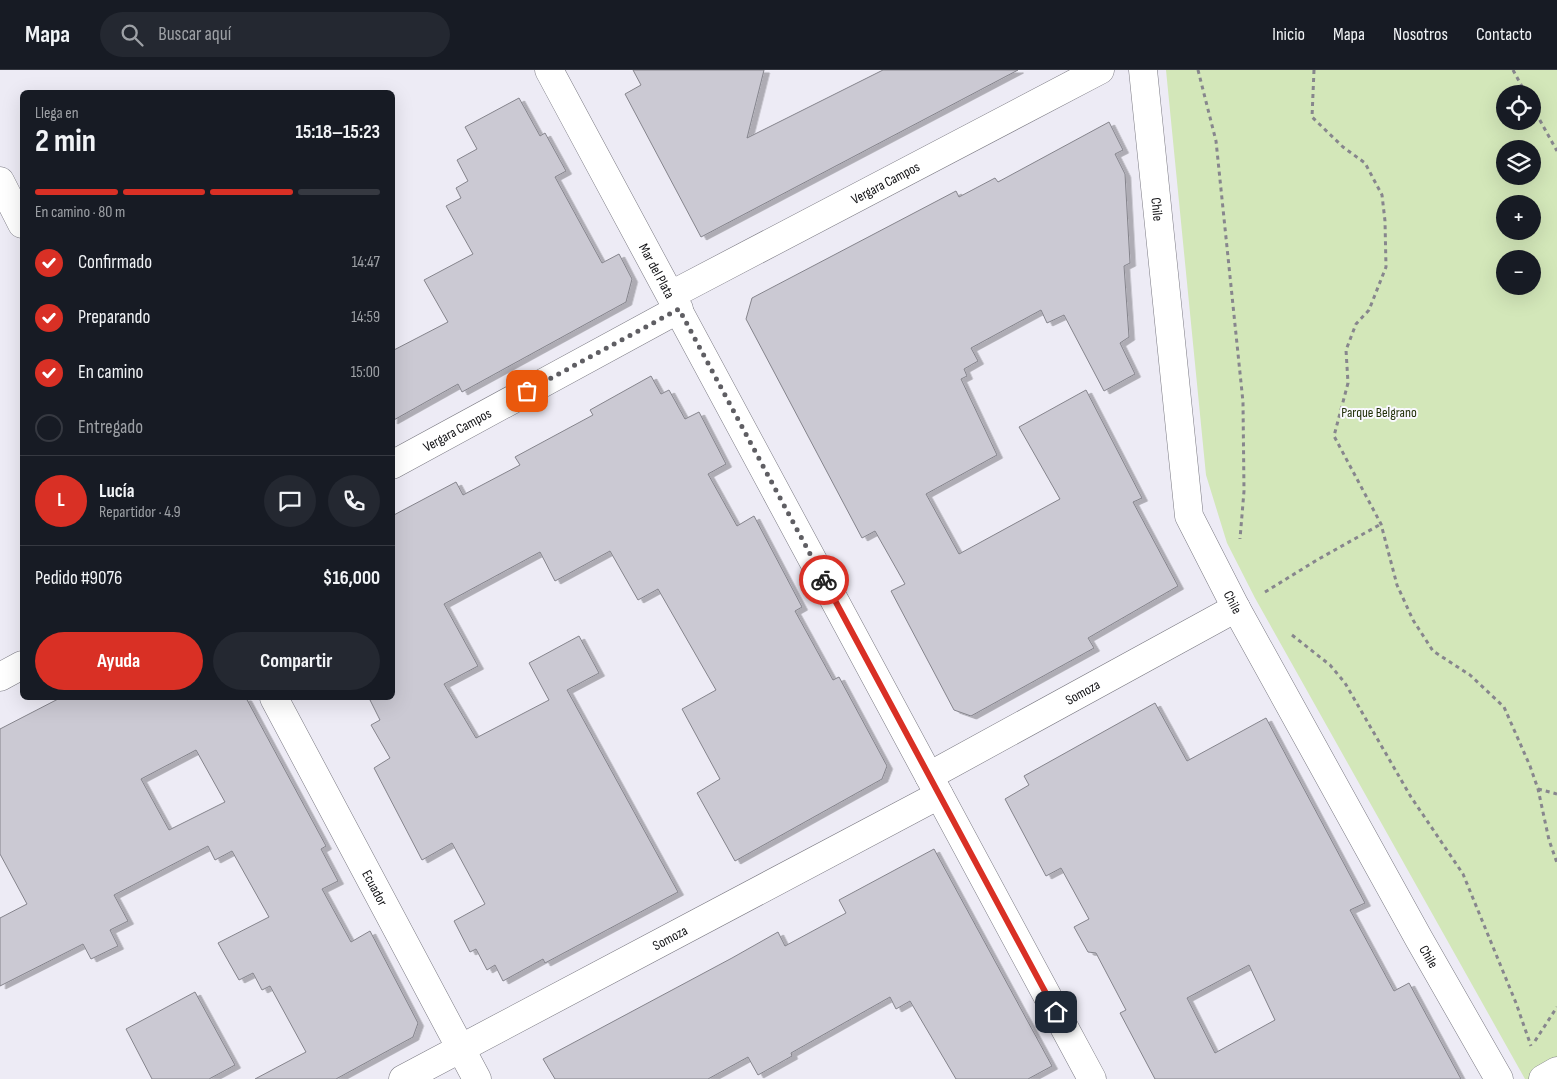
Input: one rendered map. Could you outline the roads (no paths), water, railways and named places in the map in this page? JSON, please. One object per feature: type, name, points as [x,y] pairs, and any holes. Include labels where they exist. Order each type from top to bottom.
[{"type":"street","name":"Mar del Plata","points":[[549,70],[1092,1079]]},
{"type":"street","name":"Vergara Campos","points":[[395,463],[675,302],[1100,70]]},
{"type":"street","name":"Chile","points":[[1143,70],[1190,516],[1236,608],[1419,940],[1499,1079]]},
{"type":"street","points":[[0,181],[20,220]]},
{"type":"street","name":"Somoza","points":[[403,1079],[934,786],[1236,608]]},
{"type":"street","points":[[0,677],[20,666]]},
{"type":"street","name":"Ecuador","points":[[275,700],[477,1079]]},
{"type":"park label","name":"Parque Belgrano","points":[[1379,412]]}]
